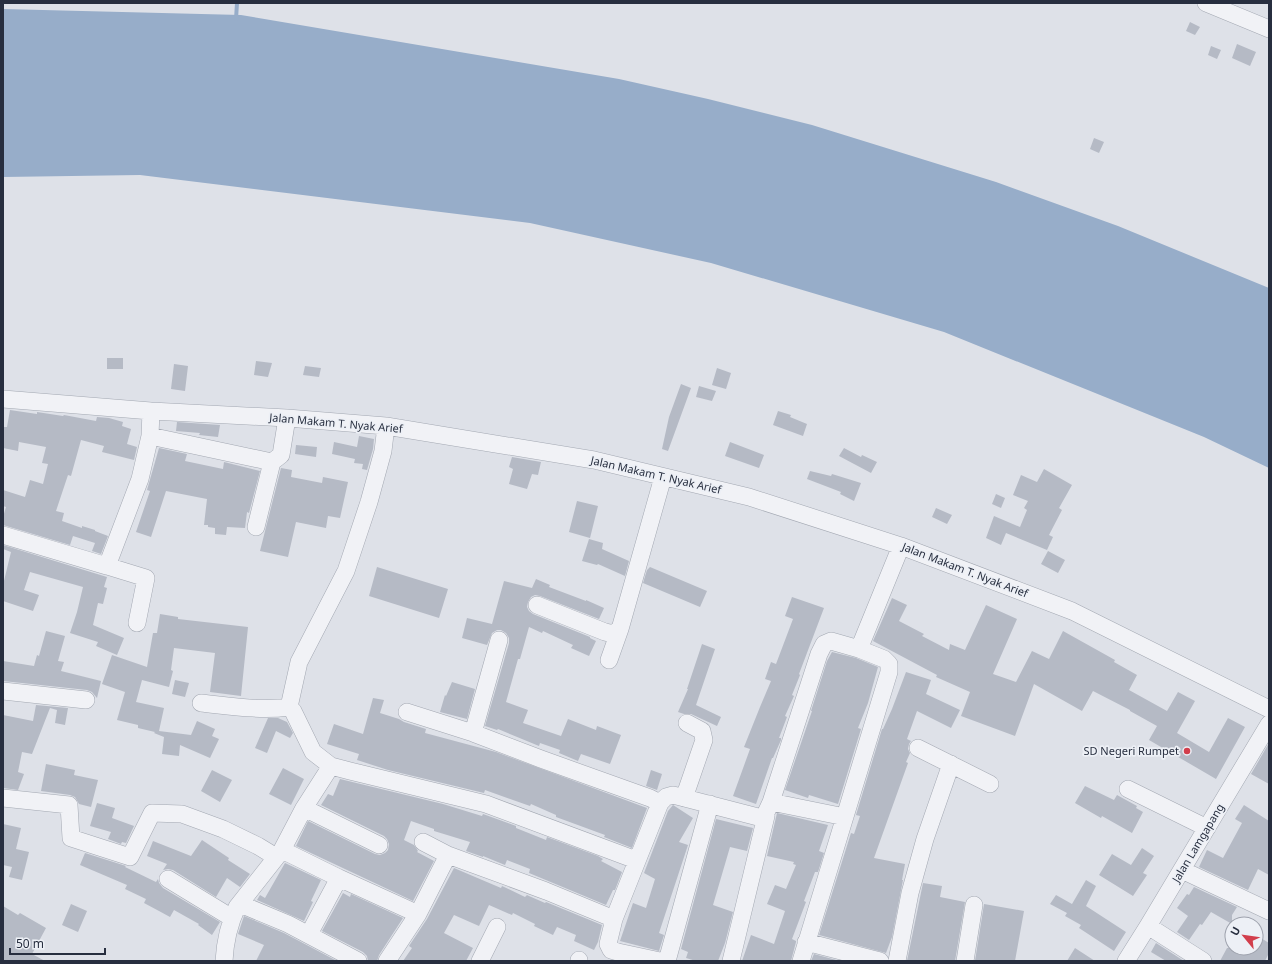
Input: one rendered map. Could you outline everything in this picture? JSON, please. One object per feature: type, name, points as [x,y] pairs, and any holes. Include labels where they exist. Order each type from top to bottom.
[{"type":"street","points":[[1211,4],[1269,29]]},
{"type":"street","name":"Jalan Makam T. Nyak Arief","points":[[3,399],[151,411],[287,418],[386,426],[594,460],[749,497],[901,546],[1072,612],[1269,709]]},
{"type":"street","points":[[107,566],[140,479],[150,436],[151,411]]},
{"type":"street","points":[[256,527],[272,462],[281,456],[287,418]]},
{"type":"street","points":[[289,707],[299,662],[346,571],[367,509],[384,450],[386,426]]},
{"type":"street","points":[[150,436],[272,462]]},
{"type":"street","points":[[609,660],[620,629],[663,477]]},
{"type":"street","points":[[3,535],[146,578],[137,623]]},
{"type":"street","points":[[859,649],[901,546]]},
{"type":"street","points":[[537,605],[611,634],[620,629]]},
{"type":"street","points":[[473,733],[499,640]]},
{"type":"street","points":[[731,961],[769,809],[819,654],[824,644],[831,641],[859,649],[884,660],[889,664],[889,672],[801,961]]},
{"type":"street","points":[[3,691],[86,700]]},
{"type":"street","points":[[201,703],[277,709],[289,707]]},
{"type":"street","points":[[289,707],[293,711],[313,752],[331,766],[350,772],[486,804],[636,860]]},
{"type":"street","points":[[406,712],[473,733],[660,803]]},
{"type":"street","points":[[684,798],[704,740],[702,731],[687,723]]},
{"type":"street","name":"Jalan Lamgapang","points":[[1126,961],[1269,724]]},
{"type":"street","points":[[918,748],[990,784]]},
{"type":"street","points":[[897,961],[910,893],[923,846],[951,764]]},
{"type":"street","points":[[224,961],[225,949],[236,911],[279,854],[304,808],[331,766]]},
{"type":"street","points":[[1128,789],[1207,828]]},
{"type":"street","points":[[660,961],[611,950],[608,944],[614,918],[660,803],[669,796],[674,795],[763,818],[769,809]]},
{"type":"street","points":[[3,798],[69,805],[71,838],[130,857],[152,813],[182,814],[216,826],[258,846],[339,878],[418,914]]},
{"type":"street","points":[[667,961],[710,804]]},
{"type":"street","points":[[304,808],[379,845]]},
{"type":"street","points":[[769,809],[845,817]]},
{"type":"street","points":[[423,842],[448,855],[614,918]]},
{"type":"street","points":[[387,961],[418,914],[448,855]]},
{"type":"street","points":[[1182,870],[1269,911]]},
{"type":"street","points":[[309,934],[339,878]]},
{"type":"street","points":[[168,880],[236,911],[288,924],[358,961]]},
{"type":"street","points":[[965,961],[974,905]]},
{"type":"street","points":[[1148,926],[1203,961]]},
{"type":"street","points":[[480,961],[497,927]]},
{"type":"street","points":[[806,942],[880,961]]},
{"type":"water","points":[[3,9],[241,15],[619,79],[812,125],[996,182],[1118,226],[1269,288],[1269,468],[1204,437],[944,332],[711,263],[530,223],[140,175],[3,177]]},
{"type":"building","points":[[1190,22],[1200,27],[1195,35],[1186,31]]},
{"type":"building","points":[[1237,44],[1256,52],[1250,66],[1232,58]]},
{"type":"building","points":[[1211,46],[1221,50],[1217,59],[1208,55]]},
{"type":"building","points":[[1094,138],[1104,142],[1099,153],[1090,149]]},
{"type":"building","points":[[107,358],[123,358],[123,369],[107,369]]},
{"type":"building","points":[[256,361],[272,363],[268,377],[254,375]]},
{"type":"building","points":[[174,364],[188,366],[185,391],[171,389]]},
{"type":"building","points":[[305,366],[321,368],[319,377],[303,375]]},
{"type":"building","points":[[717,368],[731,373],[726,389],[712,385]]},
{"type":"building","points":[[681,384],[691,388],[668,451],[662,449],[669,417]]},
{"type":"building","points":[[699,386],[716,391],[712,401],[696,397]]},
{"type":"building","points":[[10,410],[37,414],[37,412],[64,415],[96,421],[97,417],[109,418],[123,422],[122,426],[131,429],[127,444],[137,447],[134,460],[102,452],[104,446],[81,440],[71,476],[68,475],[56,511],[64,513],[62,521],[82,528],[82,526],[95,530],[108,536],[101,554],[92,551],[95,543],[73,536],[70,545],[3,525],[3,517],[6,507],[3,506],[3,490],[25,497],[30,480],[43,484],[48,464],[42,463],[46,447],[19,442],[18,451],[3,448],[4,427],[7,427]]},
{"type":"building","points":[[778,411],[791,415],[790,417],[807,424],[803,436],[773,425]]},
{"type":"building","points":[[177,422],[220,425],[218,437],[199,435],[200,433],[176,431]]},
{"type":"building","points":[[359,436],[374,439],[373,449],[367,470],[362,469],[363,464],[354,463],[355,459],[332,454],[334,442],[357,447]]},
{"type":"building","points":[[730,442],[764,455],[759,468],[725,456]]},
{"type":"building","points":[[296,445],[317,447],[316,457],[295,454]]},
{"type":"building","points":[[159,448],[187,454],[185,461],[223,469],[224,462],[260,471],[249,513],[247,512],[245,528],[227,527],[226,535],[215,534],[215,528],[204,525],[207,499],[166,491],[151,537],[136,532],[150,491],[147,490]]},
{"type":"building","points":[[844,448],[861,457],[862,455],[877,462],[871,473],[839,456]]},
{"type":"building","points":[[512,457],[541,462],[538,475],[532,474],[527,489],[509,484],[513,469],[509,467]]},
{"type":"building","points":[[281,468],[292,470],[291,477],[322,483],[323,477],[348,482],[340,518],[328,516],[326,528],[296,522],[288,557],[260,551]]},
{"type":"building","points":[[1044,469],[1072,485],[1059,508],[1062,510],[1049,535],[1053,537],[1047,550],[1006,533],[1001,545],[986,538],[994,516],[1020,527],[1027,510],[1024,508],[1028,501],[1013,495],[1021,475],[1037,482]]},
{"type":"building","points":[[810,471],[831,476],[832,474],[861,483],[854,501],[840,494],[841,492],[807,479]]},
{"type":"building","points":[[996,494],[1005,498],[1001,508],[992,504]]},
{"type":"building","points":[[577,501],[598,506],[590,538],[569,532]]},
{"type":"building","points":[[936,508],[952,515],[947,524],[932,517]]},
{"type":"building","points":[[589,539],[603,543],[602,549],[629,561],[625,576],[598,564],[582,561]]},
{"type":"building","points":[[3,545],[107,577],[104,587],[107,588],[103,604],[98,603],[93,625],[124,638],[117,655],[96,646],[98,642],[70,633],[83,587],[30,572],[24,590],[39,595],[33,611],[3,601],[3,585],[11,552],[3,549]]},
{"type":"building","points":[[1048,551],[1065,560],[1058,573],[1041,564]]},
{"type":"building","points":[[377,567],[448,589],[439,618],[369,596]]},
{"type":"building","points":[[650,567],[707,591],[700,607],[643,583],[647,570]]},
{"type":"building","points":[[536,579],[550,585],[549,587],[604,608],[599,619],[540,596],[535,595],[531,597],[528,602],[527,607],[533,614],[590,637],[596,641],[589,656],[571,648],[573,645],[543,631],[542,633],[529,627],[506,702],[528,710],[523,723],[561,736],[568,719],[596,730],[597,726],[621,735],[610,764],[581,754],[578,761],[559,753],[560,750],[540,743],[539,746],[498,729],[485,726],[509,643],[509,638],[506,633],[501,630],[497,630],[492,633],[487,645],[462,638],[467,618],[492,624],[504,581],[532,588]]},
{"type":"building","points":[[792,597],[824,608],[799,674],[800,675],[792,695],[794,696],[785,716],[787,717],[779,738],[781,738],[781,740],[772,758],[756,804],[733,796],[750,749],[744,747],[771,681],[765,679],[771,662],[776,664],[793,619],[785,616]]},
{"type":"building","points":[[892,598],[907,605],[899,621],[924,634],[922,636],[949,650],[950,644],[965,650],[986,605],[1017,619],[993,674],[1016,682],[1032,651],[1049,659],[1063,631],[1115,660],[1114,662],[1137,675],[1129,690],[1167,711],[1178,692],[1195,701],[1177,733],[1209,752],[1228,718],[1245,727],[1216,779],[1149,740],[1157,726],[1130,710],[1093,691],[1082,711],[1034,684],[1015,736],[961,716],[970,692],[936,677],[937,675],[873,641]]},
{"type":"building","points":[[160,614],[178,617],[178,619],[248,627],[241,696],[210,692],[215,653],[174,648],[171,670],[173,671],[169,687],[142,680],[136,702],[164,708],[159,731],[191,735],[197,721],[215,729],[212,736],[219,739],[210,758],[180,745],[179,756],[162,754],[164,737],[154,733],[155,732],[138,728],[138,725],[117,720],[125,692],[102,684],[112,655],[147,667],[153,633],[157,633]]},
{"type":"building","points":[[46,631],[65,636],[58,661],[64,662],[61,671],[101,681],[97,698],[92,692],[87,690],[3,681],[3,661],[34,666],[37,655],[39,656]]},
{"type":"building","points":[[702,644],[715,649],[696,705],[721,717],[717,726],[691,714],[678,712],[688,689]]},
{"type":"building","points":[[832,652],[856,658],[878,667],[868,703],[858,728],[861,729],[838,804],[809,795],[808,798],[785,790],[812,711],[827,661]]},
{"type":"building","points":[[906,672],[931,680],[926,694],[960,710],[951,728],[917,711],[907,739],[911,741],[908,749],[910,753],[906,762],[908,763],[874,858],[905,864],[892,937],[886,953],[819,935],[851,833],[854,834],[860,816],[856,815],[882,729],[892,709]]},
{"type":"building","points":[[175,680],[189,683],[185,697],[172,694]]},
{"type":"building","points":[[452,682],[475,689],[467,719],[440,712],[445,695],[446,696]]},
{"type":"building","points":[[373,698],[384,700],[380,713],[426,729],[425,733],[496,752],[647,808],[632,848],[604,837],[605,835],[556,817],[556,815],[531,804],[530,806],[485,790],[484,793],[388,770],[357,760],[359,754],[327,744],[334,724],[363,734]]},
{"type":"building","points":[[36,705],[68,708],[65,725],[55,723],[57,710],[50,708],[32,754],[22,752],[18,772],[24,774],[18,790],[3,788],[3,715],[33,721]]},
{"type":"building","points":[[268,718],[278,718],[287,722],[293,733],[290,738],[276,731],[267,753],[255,748]]},
{"type":"building","points":[[1269,743],[1269,784],[1251,774]]},
{"type":"building","points":[[46,764],[75,770],[74,775],[98,780],[91,807],[79,804],[75,797],[70,795],[41,791]]},
{"type":"building","points":[[283,768],[304,779],[291,805],[269,794]]},
{"type":"building","points":[[212,770],[232,780],[220,802],[201,791]]},
{"type":"building","points":[[651,770],[662,774],[657,790],[646,786]]},
{"type":"building","points":[[340,779],[443,804],[482,816],[483,814],[516,826],[516,828],[546,840],[547,837],[598,856],[603,859],[601,861],[622,872],[615,890],[613,890],[606,905],[529,873],[530,869],[507,860],[505,865],[466,851],[470,842],[434,831],[434,829],[411,821],[404,840],[414,845],[418,851],[417,852],[434,861],[413,901],[296,846],[308,821],[375,854],[380,855],[388,850],[389,844],[384,836],[321,805],[328,794],[333,796]]},
{"type":"building","points":[[1085,786],[1114,800],[1117,795],[1137,806],[1136,808],[1143,812],[1132,833],[1075,803]]},
{"type":"building","points":[[97,803],[115,808],[112,818],[134,826],[126,843],[122,842],[121,844],[108,839],[111,832],[90,826]]},
{"type":"building","points":[[673,805],[693,818],[679,842],[688,845],[659,933],[664,935],[659,951],[620,941],[633,903],[646,908],[655,879],[644,873],[668,811]]},
{"type":"building","points":[[1244,805],[1269,821],[1269,875],[1258,869],[1248,890],[1199,867],[1207,850],[1223,858],[1242,823],[1235,819]]},
{"type":"building","points":[[777,813],[828,825],[819,851],[824,853],[818,872],[815,872],[804,901],[806,902],[792,939],[796,942],[791,961],[742,961],[751,935],[774,944],[785,911],[767,904],[775,885],[786,889],[796,865],[793,864],[794,862],[767,856]]},
{"type":"building","points":[[716,819],[753,828],[747,851],[730,847],[713,905],[733,912],[725,943],[718,961],[696,961],[686,958],[688,952],[681,949]]},
{"type":"building","points":[[3,824],[21,828],[16,849],[29,852],[22,880],[9,877],[12,867],[3,865]]},
{"type":"building","points":[[202,840],[229,858],[228,860],[250,874],[240,887],[227,878],[216,897],[173,870],[163,870],[167,864],[147,856],[153,841],[191,856]]},
{"type":"building","points":[[1142,848],[1154,856],[1143,873],[1147,875],[1133,896],[1099,875],[1112,854],[1131,865]]},
{"type":"building","points":[[85,853],[126,866],[125,867],[156,882],[158,879],[163,888],[220,922],[212,935],[198,925],[199,924],[174,910],[170,917],[144,903],[146,899],[125,889],[127,885],[80,865]]},
{"type":"building","points":[[285,863],[321,880],[304,921],[257,900],[260,895],[265,898]]},
{"type":"building","points":[[454,868],[501,888],[502,886],[525,897],[527,895],[602,925],[598,942],[594,950],[574,941],[576,935],[557,927],[553,935],[534,926],[535,924],[513,913],[512,915],[489,905],[479,926],[454,915],[444,933],[473,948],[466,961],[403,961],[412,948],[409,946],[427,919]]},
{"type":"building","points":[[1086,880],[1096,886],[1086,906],[1126,932],[1114,951],[1079,928],[1081,925],[1065,916],[1067,913],[1050,904],[1056,895],[1072,904]]},
{"type":"building","points":[[923,883],[942,886],[940,897],[965,902],[955,961],[907,961]]},
{"type":"building","points":[[1194,887],[1237,907],[1232,916],[1224,916],[1224,919],[1211,912],[1202,925],[1200,924],[1189,940],[1177,932],[1188,916],[1177,908],[1187,894],[1189,895]]},
{"type":"building","points":[[343,893],[350,897],[351,894],[403,918],[379,955],[377,961],[368,961],[367,956],[363,952],[322,931]]},
{"type":"building","points":[[71,904],[87,911],[78,932],[62,925]]},
{"type":"building","points":[[984,904],[1024,911],[1015,961],[975,961]]},
{"type":"building","points":[[3,906],[18,915],[20,913],[46,928],[32,954],[45,961],[3,961]]},
{"type":"building","points":[[244,916],[284,933],[337,961],[256,961],[264,945],[238,934]]},
{"type":"building","points":[[1264,940],[1269,943],[1269,953],[1265,961],[1220,961],[1224,954],[1224,956],[1264,956]]},
{"type":"building","points":[[1156,943],[1184,961],[1166,961],[1151,952]]},
{"type":"building","points":[[1075,948],[1095,961],[1067,961]]},
{"type":"building","points":[[814,954],[840,961],[811,961]]},
{"type":"waterway","points":[[236,19],[237,3]]},
{"type":"place","name":"SD Negeri Rumpet","points":[[1187,751]]}]
